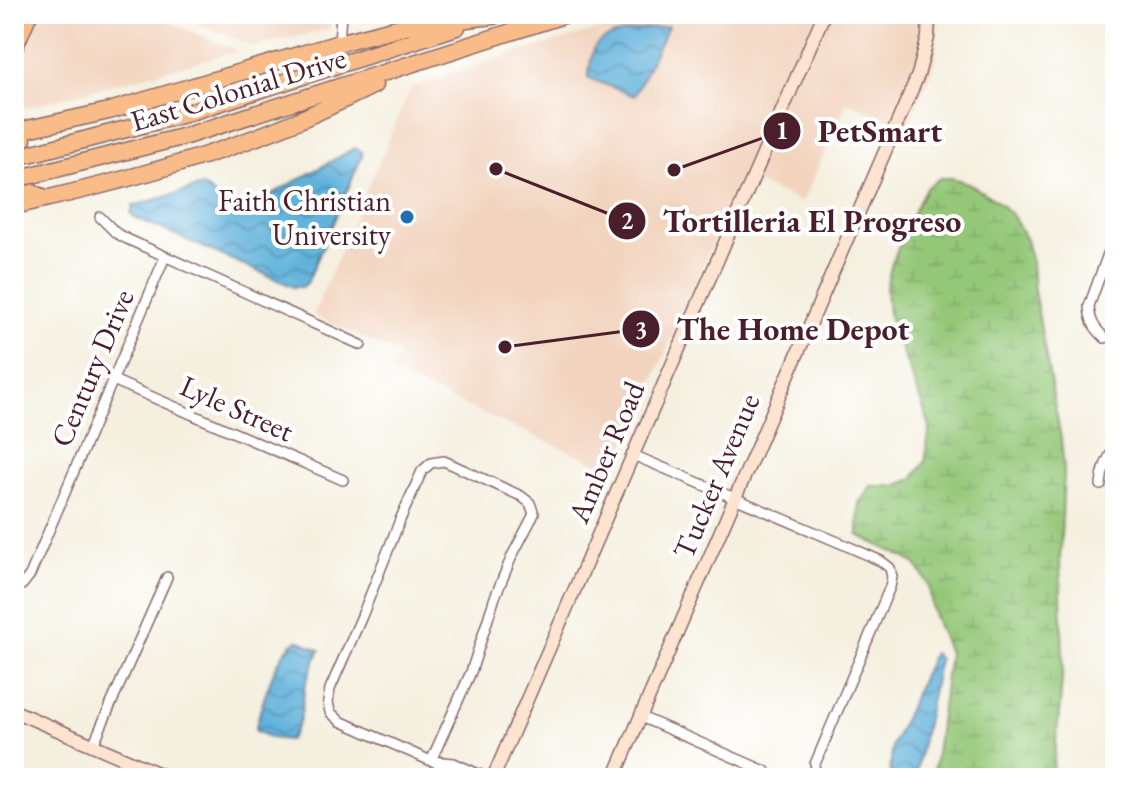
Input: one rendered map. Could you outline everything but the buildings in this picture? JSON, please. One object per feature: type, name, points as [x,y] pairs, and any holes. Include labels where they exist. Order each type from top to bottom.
[{"type":"highway","name":"East Colonial Drive","points":[[14,179],[186,136],[567,14]]},
{"type":"highway","points":[[46,198],[29,191],[17,171],[20,137],[51,125],[404,26],[497,15]]},
{"type":"highway","name":"East Colonial Drive","points":[[14,157],[20,137],[97,138],[181,115],[497,15]]},
{"type":"highway","points":[[14,206],[131,177],[257,137],[423,61]]},
{"type":"main road","points":[[14,51],[30,14]]},
{"type":"street","points":[[339,43],[341,14]]},
{"type":"street","name":"Amber Road","points":[[490,778],[824,14]]},
{"type":"street","name":"Tucker Avenue","points":[[614,778],[918,75],[928,37],[929,14]]},
{"type":"street","points":[[100,217],[116,233],[361,345]]},
{"type":"street","points":[[1105,338],[1094,328],[1089,306],[1115,235]]},
{"type":"street","name":"Century Drive","points":[[18,586],[30,575],[165,257]]},
{"type":"street","name":"Lyle Street","points":[[113,380],[343,480]]},
{"type":"street","points":[[1101,485],[1107,459],[1115,448]]},
{"type":"street","points":[[633,455],[881,561],[890,568],[890,587],[815,764]]},
{"type":"street","points":[[431,761],[471,672],[512,556],[534,514],[530,503],[521,496],[444,461],[431,463],[422,471],[330,689],[328,702],[330,712],[340,721],[467,778]]},
{"type":"street","points":[[93,745],[167,577]]},
{"type":"street","points":[[14,711],[169,778]]},
{"type":"street","points":[[641,717],[765,771]]},
{"type":"street","points":[[431,761],[454,763],[490,778]]},
{"type":"shaded area","points":[[40,14],[150,14],[238,51],[14,111],[14,73]]},
{"type":"shaded area","points":[[178,14],[331,14],[330,29],[254,47]]},
{"type":"shaded area","points":[[657,14],[939,14],[935,62],[907,128],[847,102],[802,203],[742,176],[614,471],[391,373],[399,354],[313,315],[411,87],[532,48]]},
{"type":"green space","points":[[940,178],[968,183],[998,202],[1013,216],[1026,240],[1032,263],[1064,470],[1060,559],[1063,664],[1052,778],[933,778],[949,653],[933,613],[929,585],[915,563],[858,535],[859,503],[871,486],[896,486],[913,479],[925,462],[930,426],[888,313],[886,287],[892,263],[915,209],[926,188]]},
{"type":"water","points":[[668,26],[634,96],[588,78],[595,47],[600,42],[618,35]]},
{"type":"water","points":[[355,148],[362,152],[362,156],[307,283],[302,287],[294,287],[131,214],[133,206],[202,186],[228,202],[260,201]]},
{"type":"water","points":[[298,640],[320,650],[306,681],[296,728],[289,740],[271,738],[255,730],[276,667],[290,646]]},
{"type":"water","points":[[933,653],[939,659],[915,778],[890,778],[892,746]]},
{"type":"place","name":"Tortilleria El Progreso","points":[[496,169]]},
{"type":"place","name":"PetSmart","points":[[674,170]]},
{"type":"place","name":"Faith Christian University","points":[[407,217]]},
{"type":"place","name":"The Home Depot","points":[[505,347]]}]
